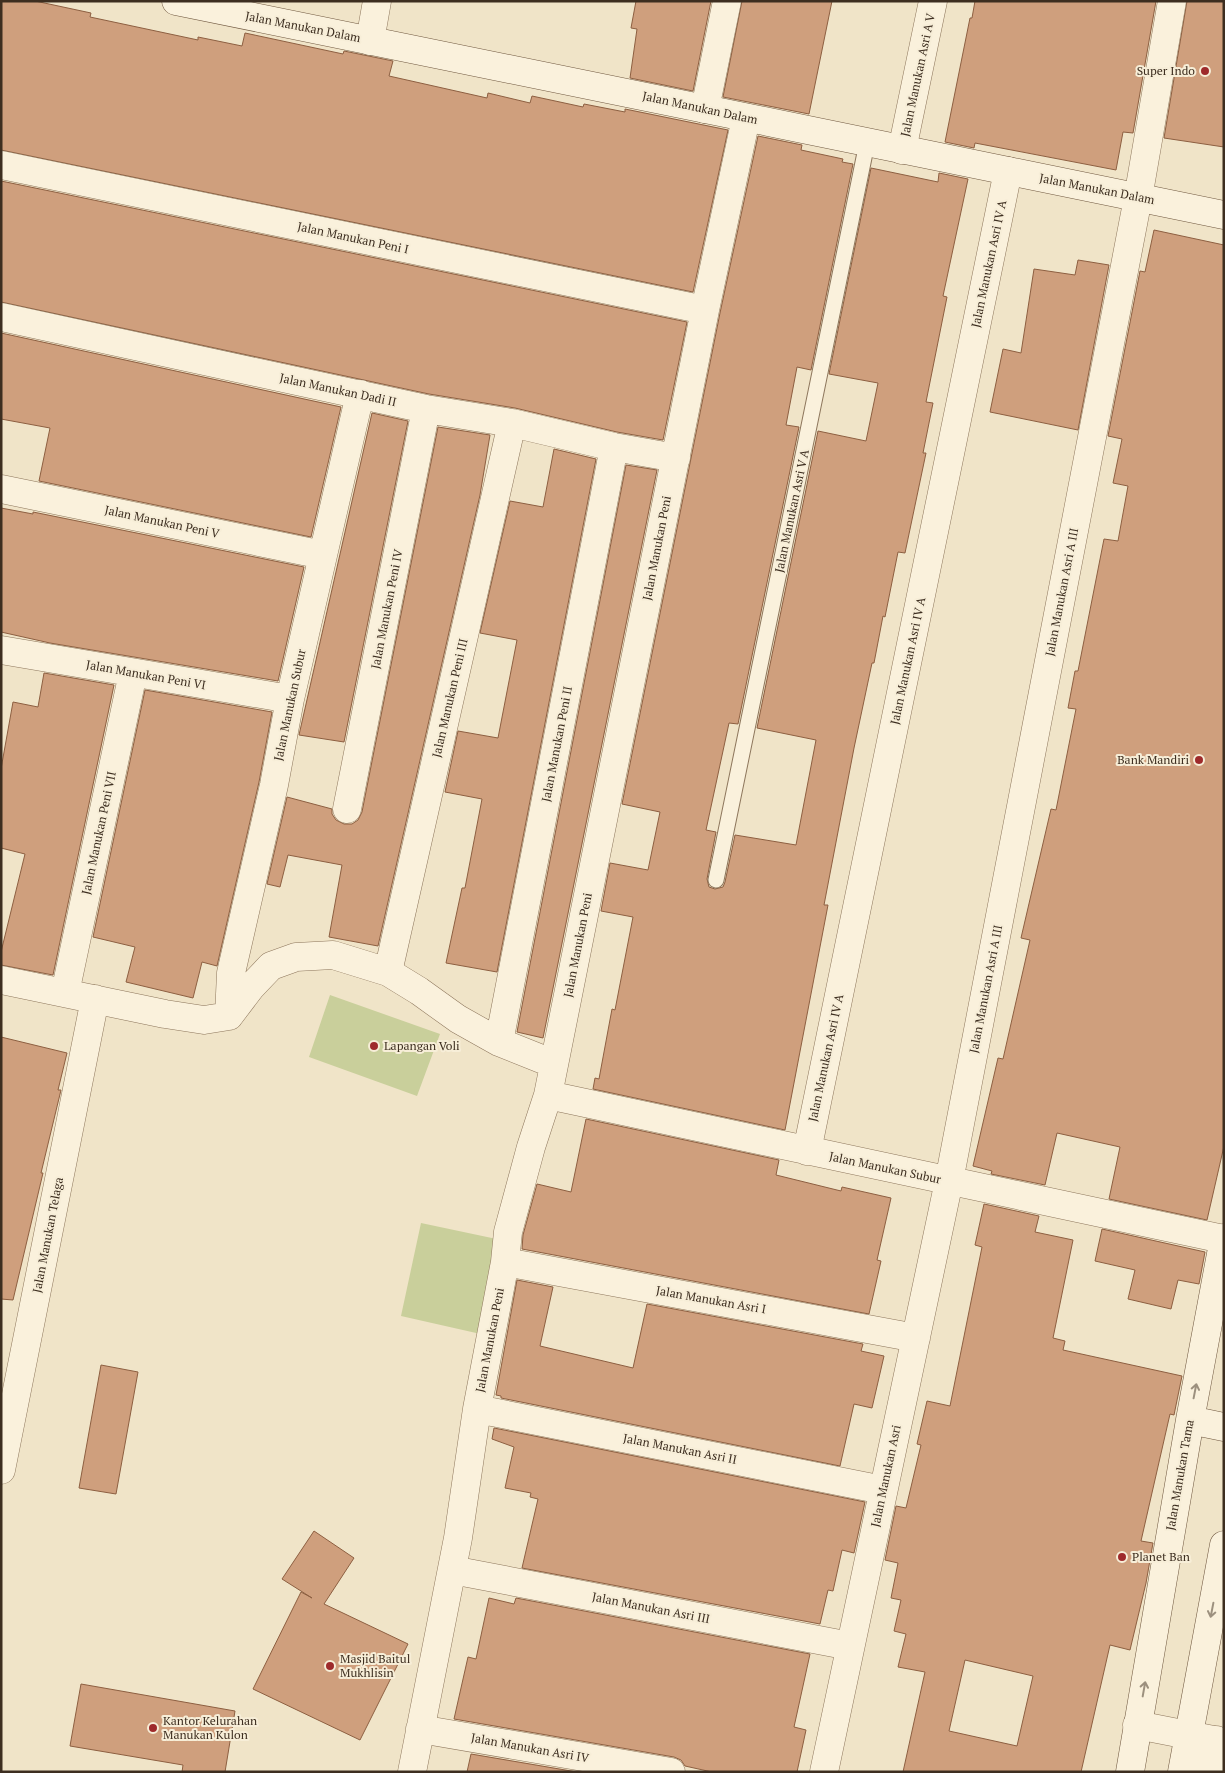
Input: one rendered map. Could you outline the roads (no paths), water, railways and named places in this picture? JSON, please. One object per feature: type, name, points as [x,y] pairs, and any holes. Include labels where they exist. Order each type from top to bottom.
[{"type":"street","name":"Jalan Manukan Dalam","points":[[176,1],[1224,215]]},
{"type":"street","points":[[370,41],[377,1]]},
{"type":"street","points":[[705,109],[727,1]]},
{"type":"street","name":"Jalan Manukan Asri A V","points":[[902,150],[933,1]]},
{"type":"street","name":"Jalan Manukan Asri A III","points":[[949,1181],[1138,198],[1172,1]]},
{"type":"street","name":"Jalan Manukan Peni","points":[[412,1772],[458,1538],[477,1409],[505,1262],[508,1232],[548,1095],[705,310],[746,118]]},
{"type":"street","name":"Jalan Manukan Peni I","points":[[1,166],[705,310]]},
{"type":"street","name":"Jalan Manukan Asri IV A","points":[[807,1151],[1008,171]]},
{"type":"street","name":"Jalan Manukan Dadi II","points":[[1,316],[426,409],[512,423],[614,447],[676,458]]},
{"type":"street","name":"Jalan Manukan Subur","points":[[229,1016],[232,973],[272,795],[290,700],[360,394]]},
{"type":"street","name":"Jalan Manukan Peni IV","points":[[347,809],[426,409]]},
{"type":"street","name":"Jalan Manukan Peni III","points":[[388,972],[512,423]]},
{"type":"street","name":"Jalan Manukan Peni II","points":[[499,1042],[614,447]]},
{"type":"street","name":"Jalan Manukan Peni V","points":[[1,489],[323,555]]},
{"type":"street","name":"Jalan Manukan Peni VI","points":[[1,650],[290,700]]},
{"type":"street","name":"Jalan Manukan Peni VII","points":[[65,993],[133,673]]},
{"type":"street","points":[[1,980],[165,1014],[204,1020],[229,1016],[251,987],[271,966],[296,957],[333,955],[388,972],[419,991],[458,1019],[499,1042],[554,1064]]},
{"type":"street","name":"Jalan Manukan Telaga","points":[[2,1464],[95,999]]},
{"type":"street","name":"Jalan Manukan Subur","points":[[548,1095],[1224,1238]]},
{"type":"street","name":"Jalan Manukan Asri","points":[[824,1772],[949,1181]]},
{"type":"street","name":"Jalan Manukan Tama","points":[[1130,1772],[1190,1420],[1224,1238]]},
{"type":"street","name":"Jalan Manukan Asri I","points":[[505,1262],[916,1338]]},
{"type":"street","name":"Jalan Manukan Asri II","points":[[477,1409],[883,1490]]},
{"type":"street","points":[[1190,1420],[1224,1426]]},
{"type":"street","points":[[1182,1772],[1224,1545]]},
{"type":"street","name":"Jalan Manukan Asri III","points":[[452,1570],[850,1646]]},
{"type":"street","points":[[1137,1726],[1220,1741],[1210,1772]]},
{"type":"street","name":"Jalan Manukan Asri IV","points":[[420,1729],[670,1772]]},
{"type":"lane","name":"Jalan Manukan Asri V A","points":[[716,880],[868,143]]},
{"type":"place","name":"Super Indo","points":[[1205,71]]},
{"type":"place","name":"Bank Mandiri","points":[[1199,760]]},
{"type":"place","name":"Lapangan Voli","points":[[374,1046]]},
{"type":"place","name":"Planet Ban","points":[[1122,1557]]},
{"type":"place","name":"Masjid Baitul Mukhlisin","points":[[330,1666]]},
{"type":"place","name":"Kantor Kelurahan Manukan Kulon","points":[[153,1728]]}]
